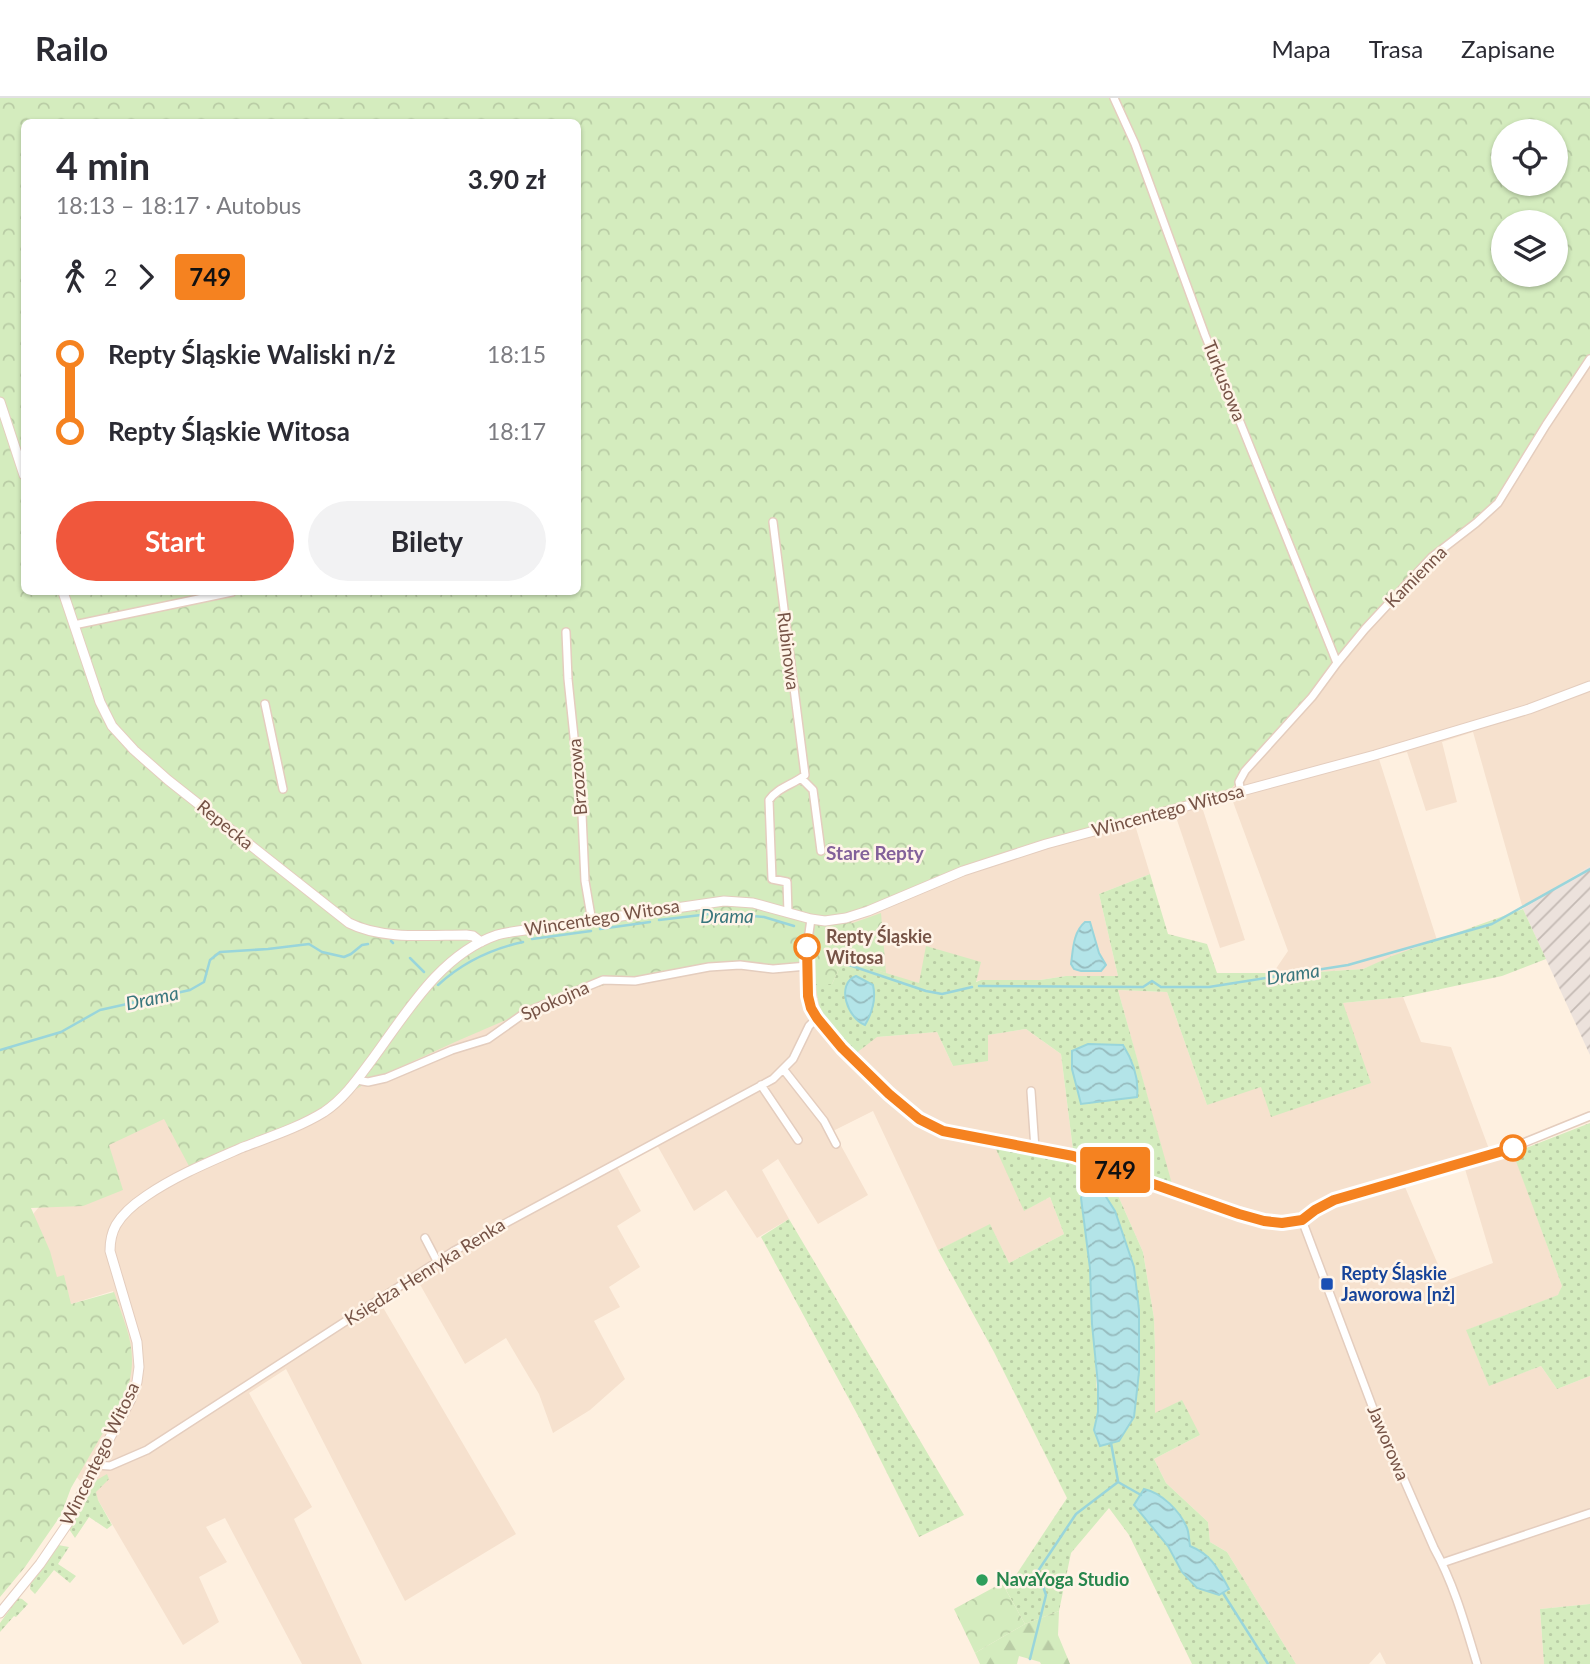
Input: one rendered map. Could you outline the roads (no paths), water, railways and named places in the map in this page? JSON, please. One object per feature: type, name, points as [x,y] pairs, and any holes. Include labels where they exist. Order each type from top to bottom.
[{"type":"street","name":"Turkusowa","points":[[1114,98],[1135,144],[1205,335],[1337,663]]},
{"type":"street","name":"Kamienna","points":[[1241,792],[1239,782],[1245,771],[1312,697],[1365,629],[1432,557],[1498,503],[1590,359]]},
{"type":"street","points":[[0,402],[21,466]]},
{"type":"street","name":"Rubinowa","points":[[773,522],[804,775],[801,778],[813,790],[821,851]]},
{"type":"street","name":"Repecka","points":[[64,595],[103,710],[125,741],[168,780],[349,923],[366,931],[406,935],[466,935],[481,942]]},
{"type":"street","points":[[74,625],[218,595]]},
{"type":"street","name":"Brzozowa","points":[[566,632],[568,679],[582,814],[585,881],[591,916],[595,920]]},
{"type":"street","name":"Wincentego Witosa","points":[[0,1613],[56,1543],[68,1523],[137,1382],[137,1342],[110,1251],[110,1238],[117,1223],[128,1210],[160,1187],[205,1164],[304,1123],[344,1096],[418,997],[440,973],[481,942],[518,931],[724,901],[753,903],[825,921],[846,918],[963,871],[1021,852],[1375,755],[1529,709],[1590,686]]},
{"type":"street","points":[[265,704],[283,789]]},
{"type":"street","points":[[788,913],[787,882],[772,879],[769,800],[773,794],[801,778]]},
{"type":"street","points":[[811,919],[807,947],[808,996],[811,1008],[842,1048],[919,1119],[943,1131],[1073,1156],[1264,1221],[1282,1223],[1302,1220],[1334,1200],[1506,1150],[1590,1116]]},
{"type":"street","name":"Spokojna","points":[[357,1080],[368,1082],[386,1077],[452,1050],[488,1039],[526,1012],[603,980],[635,981],[709,967],[740,965],[773,969],[807,966]]},
{"type":"street","name":"Księdza Henryka Renka","points":[[95,1465],[110,1466],[147,1450],[437,1261],[486,1232],[773,1079],[793,1059],[809,1026],[817,1018]]},
{"type":"street","points":[[784,1070],[824,1121],[836,1144]]},
{"type":"street","points":[[761,1085],[798,1140]]},
{"type":"street","points":[[1031,1091],[1035,1149]]},
{"type":"street","name":"Jaworowa","points":[[1302,1220],[1374,1411],[1443,1563],[1478,1664]]},
{"type":"street","points":[[425,1238],[437,1261]]},
{"type":"street","points":[[1443,1563],[1590,1513]]},
{"type":"water","points":[[1085,922],[1090,922],[1099,953],[1106,965],[1101,971],[1081,971],[1074,969],[1071,964],[1076,936]]},
{"type":"water","points":[[856,976],[873,985],[873,1005],[865,1025],[853,1016],[846,1001],[846,986]]},
{"type":"water","points":[[1088,1044],[1123,1045],[1134,1071],[1137,1097],[1081,1104],[1072,1069],[1072,1051]]},
{"type":"water","points":[[1086,1185],[1101,1189],[1115,1211],[1134,1267],[1139,1310],[1139,1372],[1134,1417],[1119,1441],[1100,1446],[1094,1430],[1098,1412],[1098,1385],[1090,1268],[1081,1198]]},
{"type":"water","points":[[1144,1489],[1157,1494],[1175,1509],[1187,1528],[1190,1546],[1209,1558],[1229,1589],[1219,1595],[1197,1588],[1182,1572],[1168,1546],[1134,1505]]},
{"type":"waterway","name":"Drama","points":[[979,986],[1143,987],[1152,981],[1161,987],[1209,987],[1348,965],[1492,924],[1590,869]]},
{"type":"waterway","name":"Drama","points":[[659,920],[718,913],[764,917],[794,926]]},
{"type":"waterway","name":"Drama","points":[[600,929],[650,922]]},
{"type":"waterway","name":"Drama","points":[[532,939],[591,931]]},
{"type":"waterway","name":"Drama","points":[[438,985],[478,958],[523,942]]},
{"type":"waterway","name":"Drama","points":[[0,1050],[61,1032],[100,1010],[190,990],[204,982],[210,960],[220,952],[309,944],[322,952],[344,957],[368,944]]},
{"type":"waterway","name":"Drama","points":[[410,958],[424,972]]},
{"type":"waterway","name":"Drama","points":[[843,963],[942,994],[972,987]]},
{"type":"waterway","points":[[1111,1443],[1118,1481]]},
{"type":"waterway","points":[[1118,1482],[1141,1495]]},
{"type":"waterway","points":[[1030,1659],[1046,1595],[1038,1571],[1076,1514],[1118,1482]]},
{"type":"waterway","points":[[1223,1593],[1268,1664]]},
{"type":"place","name":"Repty Śląskie Witosa","points":[[807,947]]},
{"type":"place","name":"Repty Śląskie Jaworowa [nż]","points":[[1327,1284]]},
{"type":"place","name":"NavaYoga Studio","points":[[982,1580]]},
{"type":"district","name":"Stare Repty","points":[[875,853]]}]
